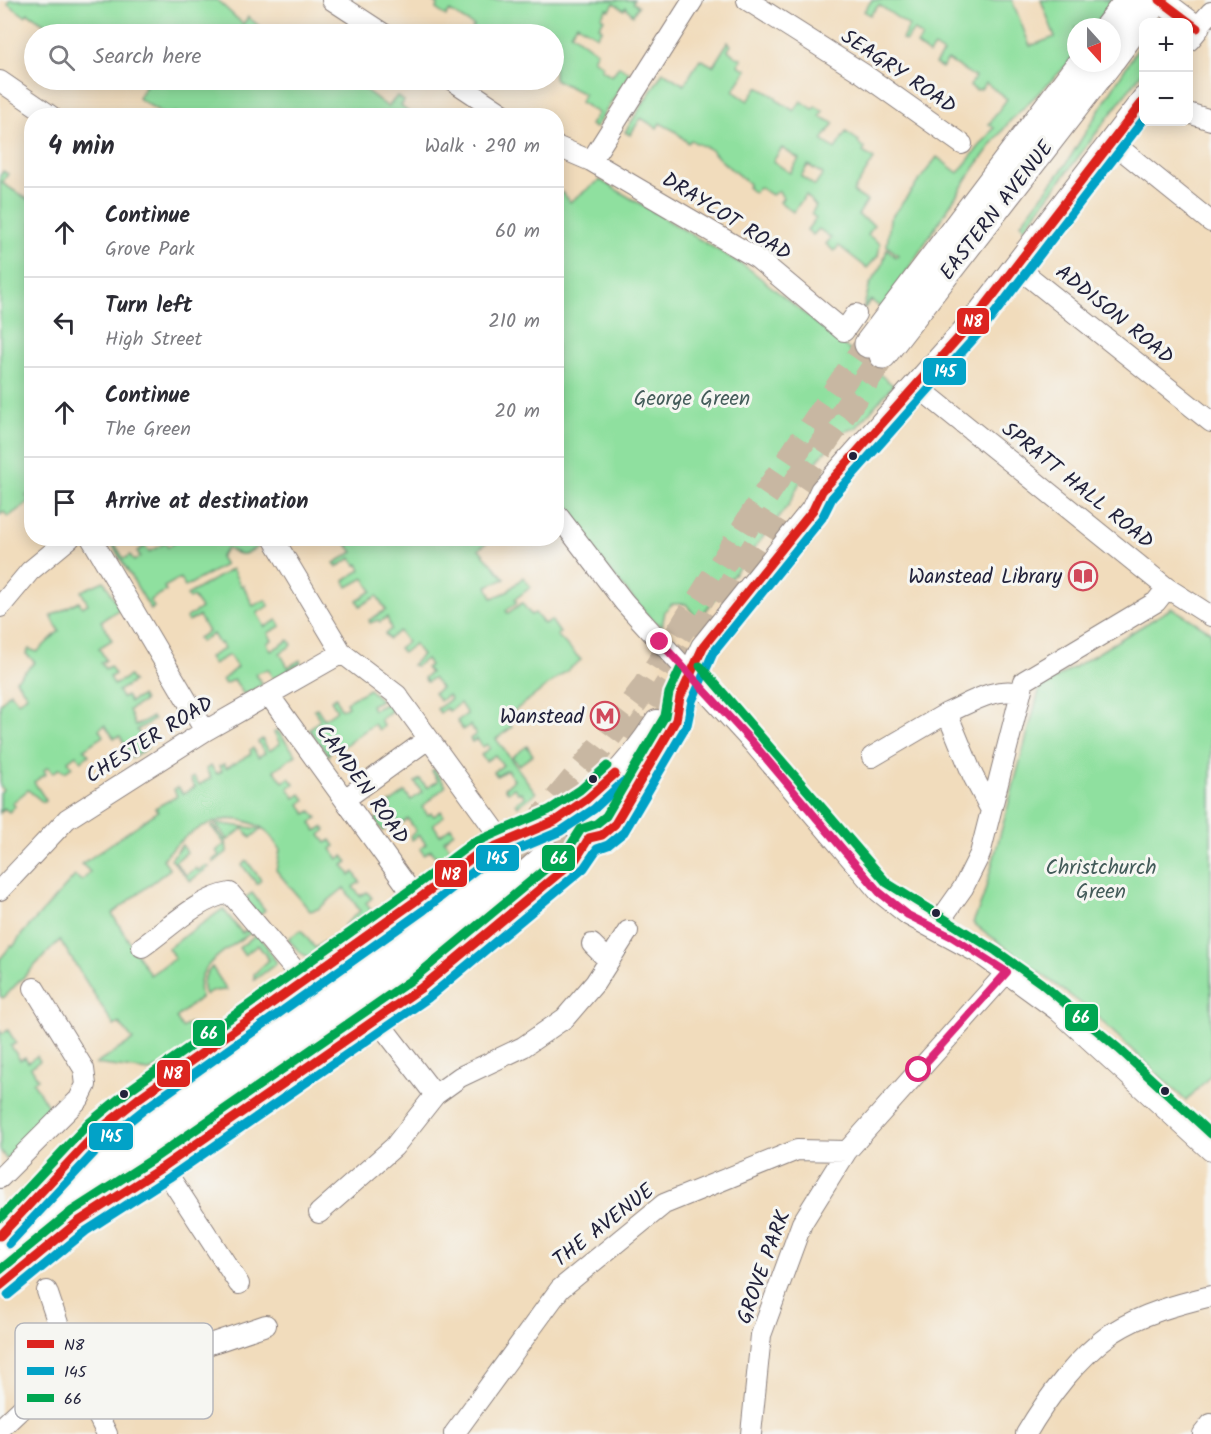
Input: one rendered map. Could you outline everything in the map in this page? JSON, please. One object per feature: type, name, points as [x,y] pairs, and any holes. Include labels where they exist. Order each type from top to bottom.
[{"type":"highway","points":[[1115,18],[1129,0]]},
{"type":"highway","points":[[1121,49],[1162,3]]},
{"type":"highway","name":"EASTERN AVENUE","points":[[1075,72],[876,350],[1102,72]]},
{"type":"highway","points":[[4,1232],[60,1179],[105,1144],[361,976],[439,919],[504,852]]},
{"type":"highway","points":[[0,1268],[44,1221],[117,1161],[351,1012],[470,924],[549,854]]},
{"type":"highway","points":[[4,1232],[98,1131],[139,1098],[305,982]]},
{"type":"highway","points":[[0,1286],[43,1248],[79,1221],[163,1167]]},
{"type":"main road","points":[[1162,3],[1199,27]]},
{"type":"main road","points":[[305,982],[477,854],[504,852],[532,832],[579,825],[607,832],[615,824],[621,810],[676,720],[681,697],[704,647],[813,510],[822,492],[918,387],[1017,267],[1139,105]]},
{"type":"main road","points":[[163,1167],[377,1020],[520,908],[576,859],[579,825],[594,792],[601,788],[631,757],[665,708],[681,697]]},
{"type":"main road","points":[[601,788],[609,790],[618,798],[621,810]]},
{"type":"street","points":[[332,0],[369,24]]},
{"type":"street","points":[[591,161],[693,0]]},
{"type":"street","name":"SEAGRY ROAD","points":[[747,0],[862,73],[962,144]]},
{"type":"street","points":[[0,81],[39,108]]},
{"type":"street","points":[[467,90],[494,108]]},
{"type":"street","points":[[1193,115],[1211,120]]},
{"type":"street","points":[[1112,142],[1211,222]]},
{"type":"street","name":"DRAYCOT ROAD","points":[[564,149],[591,161],[758,259],[844,331],[856,314]]},
{"type":"street","name":"ADDISON ROAD","points":[[1017,267],[1211,422]]},
{"type":"street","name":"SPRATT HALL ROAD","points":[[918,387],[1167,588],[1211,616]]},
{"type":"street","points":[[564,523],[624,602],[691,674],[879,892],[908,915],[980,954],[1007,972],[1075,1024],[1211,1151]]},
{"type":"street","points":[[0,607],[30,571],[60,546]]},
{"type":"street","points":[[96,546],[205,731]]},
{"type":"street","points":[[278,546],[342,653],[398,695],[504,852]]},
{"type":"street","points":[[934,929],[963,888],[980,854],[1024,681],[1156,602],[1167,588]]},
{"type":"street","name":"CHESTER ROAD","points":[[0,890],[67,819],[205,731],[342,653]]},
{"type":"street","points":[[872,758],[947,713],[992,693],[1010,690],[1020,693]]},
{"type":"street","name":"CAMDEN ROAD","points":[[269,695],[417,900]]},
{"type":"street","points":[[947,713],[973,776],[991,810]]},
{"type":"street","points":[[345,799],[428,739]]},
{"type":"street","points":[[142,947],[206,901],[230,893],[305,982]]},
{"type":"street","points":[[319,1213],[394,1147],[435,1095],[460,1077],[523,1047],[564,1018],[584,997],[628,930]]},
{"type":"street","points":[[592,944],[609,961]]},
{"type":"street","name":"GROVE PARK","points":[[751,1434],[761,1335],[802,1223],[846,1151],[1007,972]]},
{"type":"street","points":[[0,1178],[79,1099],[86,1085],[86,1076],[80,1061],[34,988]]},
{"type":"street","points":[[377,1020],[435,1095]]},
{"type":"street","name":"THE AVENUE","points":[[454,1434],[560,1289],[664,1204],[797,1150],[846,1151]]},
{"type":"street","points":[[163,1167],[239,1284]]},
{"type":"street","points":[[47,1291],[58,1323]]},
{"type":"street","points":[[1026,1434],[1068,1376],[1111,1334],[1130,1323],[1184,1303],[1211,1296]]},
{"type":"street","points":[[213,1343],[266,1325]]},
{"type":"street","points":[[0,1429],[15,1415]]},
{"type":"street","points":[[99,1419],[107,1434]]},
{"type":"street","points":[[1203,1434],[1211,1424]]},
{"type":"green space","points":[[9,0],[217,0],[243,24],[45,24],[28,13],[25,16],[8,4]]},
{"type":"green space","points":[[431,0],[634,0],[633,3],[638,6],[633,15],[626,7],[624,10],[614,3],[610,10],[607,9],[601,17],[604,19],[599,27],[602,29],[597,36],[577,24],[571,33],[597,52],[593,59],[603,66],[601,69],[612,76],[619,66],[630,73],[595,128],[590,125],[598,113],[580,102],[584,94],[564,84],[564,24],[471,24],[450,11],[446,16],[436,9],[438,5]]},
{"type":"green space","points":[[872,0],[1012,0],[1030,46],[1055,37],[1041,0],[1113,0],[1100,18],[1067,18],[1067,65],[1009,122],[975,167],[882,309],[871,300],[863,310],[870,284],[882,266],[887,249],[896,257],[898,255],[887,246],[890,219],[937,157],[958,173],[994,128],[989,124],[1007,99],[986,83],[981,89],[976,90],[970,86],[975,77],[948,60],[942,68],[935,64],[943,53],[934,47],[929,54],[917,45],[922,37],[914,30],[905,41],[902,39],[909,26],[879,5],[870,15],[864,11]]},
{"type":"green space","points":[[248,17],[257,24],[243,24]]},
{"type":"green space","points":[[728,42],[731,45],[728,50],[736,57],[742,58],[738,65],[747,70],[733,91],[748,101],[758,87],[794,111],[801,101],[813,109],[815,106],[823,111],[820,117],[834,123],[822,140],[835,149],[846,132],[865,148],[863,152],[874,159],[853,192],[867,201],[858,215],[874,225],[868,235],[880,244],[878,256],[867,268],[839,246],[834,251],[826,244],[831,238],[819,229],[813,235],[807,230],[816,218],[811,214],[816,206],[806,195],[793,212],[780,202],[783,198],[779,191],[772,195],[759,187],[754,193],[748,188],[749,184],[710,149],[691,140],[688,143],[675,131],[660,123],[657,128],[641,118],[630,135],[625,132],[663,72],[684,85],[700,59],[713,66]],"holes":[[[782,148],[799,159],[790,173],[773,161]],[[808,165],[823,174],[815,186],[801,176]]]},
{"type":"green space","points":[[1139,46],[1139,76],[1024,229],[1021,223],[1064,167]]},
{"type":"green space","points":[[143,90],[365,90],[388,107],[397,96],[404,101],[401,106],[403,108],[154,108],[138,98]]},
{"type":"green space","points":[[3,171],[8,174],[2,183],[24,197],[24,505],[8,517],[4,512],[0,515],[0,176]]},
{"type":"green space","name":"George Green","points":[[600,180],[748,268],[893,385],[856,428],[842,432],[801,480],[789,504],[698,620],[686,604],[672,604],[665,611],[662,627],[649,617],[591,549],[564,512],[564,194],[570,202]]},
{"type":"green space","points":[[113,546],[116,546],[124,559],[130,555],[134,561],[140,557],[137,551],[145,546],[149,552],[160,546],[259,546],[245,554],[227,548],[220,557],[225,565],[185,587],[180,578],[164,587],[166,591],[150,600],[154,607],[151,610]]},
{"type":"green space","points":[[348,546],[482,546],[479,549],[505,579],[487,586],[492,598],[507,592],[523,577],[531,587],[515,599],[517,602],[506,611],[508,613],[522,603],[531,615],[535,613],[544,624],[551,620],[560,633],[557,635],[581,660],[505,718],[512,727],[496,739],[536,793],[518,806],[516,803],[525,797],[514,788],[508,792],[505,788],[514,780],[507,770],[497,776],[494,772],[503,765],[495,755],[486,761],[481,755],[490,748],[487,744],[483,747],[477,739],[472,742],[470,739],[476,734],[470,725],[463,730],[457,721],[467,714],[460,703],[449,711],[446,708],[440,713],[437,709],[451,699],[448,695],[440,701],[434,693],[441,688],[433,678],[427,682],[424,678],[430,673],[426,668],[430,665],[426,659],[416,666],[412,665],[422,655],[414,644],[403,653],[399,648],[407,642],[399,631],[389,639],[385,634],[391,629],[387,617],[380,622],[378,620],[370,623],[369,620],[386,610],[377,596],[360,606],[357,600],[372,591],[364,578],[348,587],[344,580],[361,570],[358,564],[356,565],[351,558],[337,567],[334,563],[353,552]]},
{"type":"green space","points":[[232,569],[253,606],[265,600],[269,606],[257,613],[265,627],[277,620],[281,626],[268,633],[272,640],[267,643],[271,651],[289,640],[292,645],[280,653],[288,667],[300,660],[301,663],[273,679],[268,669],[255,674],[263,684],[244,695],[234,679],[225,684],[222,680],[237,667],[229,655],[213,664],[209,657],[224,649],[221,643],[219,644],[213,634],[200,642],[198,638],[208,632],[199,616],[188,622],[186,618],[201,608],[193,597],[189,599],[187,595]]},
{"type":"green space","points":[[104,581],[120,609],[101,621],[112,640],[99,648],[106,660],[101,663],[105,669],[110,666],[115,674],[110,677],[114,685],[129,676],[133,682],[118,691],[122,698],[126,696],[130,702],[141,696],[144,701],[129,710],[135,726],[152,717],[154,720],[137,730],[148,748],[132,758],[120,736],[114,738],[105,725],[99,729],[103,736],[84,749],[89,755],[81,761],[76,755],[68,761],[72,767],[65,772],[60,768],[53,773],[48,767],[44,770],[46,774],[34,782],[46,800],[43,802],[28,790],[12,803],[15,806],[9,812],[4,808],[0,813],[0,793],[3,789],[0,786],[0,704],[10,692],[18,702],[27,695],[16,680],[35,662],[26,654],[29,649],[37,652],[59,631],[51,616],[79,601],[82,607],[88,604],[81,591]]},
{"type":"green space","name":"Christchurch Green","points":[[1172,608],[1211,632],[1211,1075],[1186,1101],[1091,1011],[973,923],[983,898],[1040,688]]},
{"type":"green space","points":[[369,689],[381,700],[371,705],[373,710],[387,703],[392,710],[380,720],[384,726],[379,730],[374,724],[337,751],[335,748],[330,751],[329,756],[309,729],[320,720],[314,709],[317,708],[324,719],[337,710],[331,700],[336,697],[341,710],[348,706],[346,702]]},
{"type":"green space","points":[[277,730],[296,755],[274,770],[283,782],[289,778],[294,784],[288,788],[295,798],[301,794],[305,800],[300,804],[306,814],[311,811],[317,818],[311,823],[316,831],[323,827],[326,830],[320,835],[326,843],[331,840],[335,846],[331,849],[338,859],[343,856],[348,862],[343,865],[350,875],[354,872],[360,882],[353,887],[360,896],[367,892],[372,898],[366,903],[372,912],[365,918],[371,926],[347,943],[341,936],[347,929],[344,925],[360,911],[344,888],[318,909],[310,911],[276,870],[280,850],[267,832],[248,822],[234,819],[221,820],[208,824],[183,839],[163,859],[170,869],[112,914],[150,975],[175,958],[168,948],[223,909],[242,933],[251,928],[255,930],[208,966],[199,986],[201,997],[176,1018],[182,1028],[190,1023],[200,1037],[211,1029],[216,1035],[166,1065],[149,1071],[96,1064],[133,1040],[119,1023],[114,1026],[60,940],[3,998],[0,996],[0,959],[75,876],[82,881],[90,872],[82,864],[158,811],[155,808],[177,796],[174,789],[178,787],[183,794],[195,787],[190,779],[194,777],[199,785],[211,778],[206,769],[211,766],[217,774],[222,771],[219,766],[224,764],[226,768],[251,754],[250,750],[253,748],[258,757],[265,753],[258,742],[262,739],[269,751],[280,744],[274,732]]},
{"type":"green space","points":[[527,746],[533,755],[519,765],[512,757]]},
{"type":"green space","points":[[434,769],[446,786],[422,807],[428,815],[431,813],[434,816],[441,811],[444,816],[433,824],[440,835],[451,827],[454,832],[444,840],[451,850],[462,842],[465,845],[433,867],[432,865],[438,860],[431,850],[424,855],[420,849],[426,844],[419,835],[412,840],[410,836],[416,831],[408,819],[401,824],[398,821],[383,831],[375,820],[390,810],[387,805],[405,792],[411,800],[422,792],[415,782],[420,779],[427,788],[438,781],[432,771]]},
{"type":"green space","points":[[598,799],[606,817],[606,824],[584,831],[579,821]]},
{"type":"green space","points":[[215,823],[261,829],[251,838],[243,828],[228,840]]},
{"type":"green space","points":[[213,825],[226,841],[227,852],[213,863],[219,855],[216,851],[225,844],[211,826]]},
{"type":"green space","points":[[558,837],[564,840],[567,849],[565,855],[514,874],[506,850]]},
{"type":"green space","points":[[182,845],[187,852],[175,862],[186,875],[196,868],[198,871],[204,866],[209,867],[190,881],[171,859]]},
{"type":"green space","points":[[247,861],[261,880],[257,884],[242,865]]},
{"type":"green space","points":[[252,893],[265,910],[258,916],[245,898]]},
{"type":"green space","points":[[301,930],[315,948],[333,939],[339,943],[323,954],[307,956],[288,939]]},
{"type":"green space","points":[[258,933],[277,963],[254,980],[254,974],[269,960],[258,945],[244,955],[239,948]]},
{"type":"green space","points":[[212,967],[227,990],[211,991],[205,995],[204,980]]},
{"type":"green space","points":[[0,1030],[2,1034],[8,1030],[16,1043],[11,1046],[20,1060],[25,1057],[28,1062],[37,1056],[40,1061],[31,1067],[38,1079],[33,1082],[52,1113],[6,1159],[0,1150]]},
{"type":"tunnel","points":[[505,863],[590,761],[644,689],[765,496],[868,344]]},
{"type":"tunnel","points":[[796,484],[883,355]]},
{"type":"tunnel","points":[[632,742],[775,516]]},
{"type":"tunnel","points":[[549,854],[587,805]]},
{"type":"transit line","name":"N8","points":[[1160,0],[1197,28]]},
{"type":"transit line","name":"N8","points":[[0,1286],[79,1221],[163,1167],[421,988],[576,859],[589,838],[602,835],[615,824],[676,720],[680,697],[703,647],[813,510],[822,491],[975,319],[1139,106]]},
{"type":"transit line","name":"145","points":[[8,1295],[86,1231],[170,1177],[428,998],[584,868],[597,849],[608,845],[624,832],[687,725],[692,701],[713,653],[822,518],[832,498],[985,326],[1139,126]]},
{"type":"transit line","name":"66","points":[[700,666],[887,883],[996,951],[1041,983],[1119,1049],[1211,1134]]},
{"type":"transit line","name":"66","points":[[0,1270],[72,1211],[156,1157],[414,978],[567,851],[581,829],[596,824],[606,816],[665,716],[669,693],[680,669]]},
{"type":"transit line","name":"66","points":[[0,1218],[89,1123],[132,1088],[471,844],[549,810],[580,790],[607,766]]},
{"type":"transit line","name":"N8","points":[[0,1236],[98,1131],[139,1098],[417,900],[477,854],[555,821],[587,799],[615,774]]},
{"type":"transit line","name":"145","points":[[9,1244],[106,1140],[146,1108],[424,910],[483,864],[561,831],[594,809],[623,782]]},
{"type":"place","name":"Wanstead Library","points":[[1083,576]]},
{"type":"place","name":"Wanstead","points":[[605,716]]},
{"type":"route","points":[[660,642],[753,743],[879,892],[908,915],[952,937],[1007,972],[919,1070]]}]
